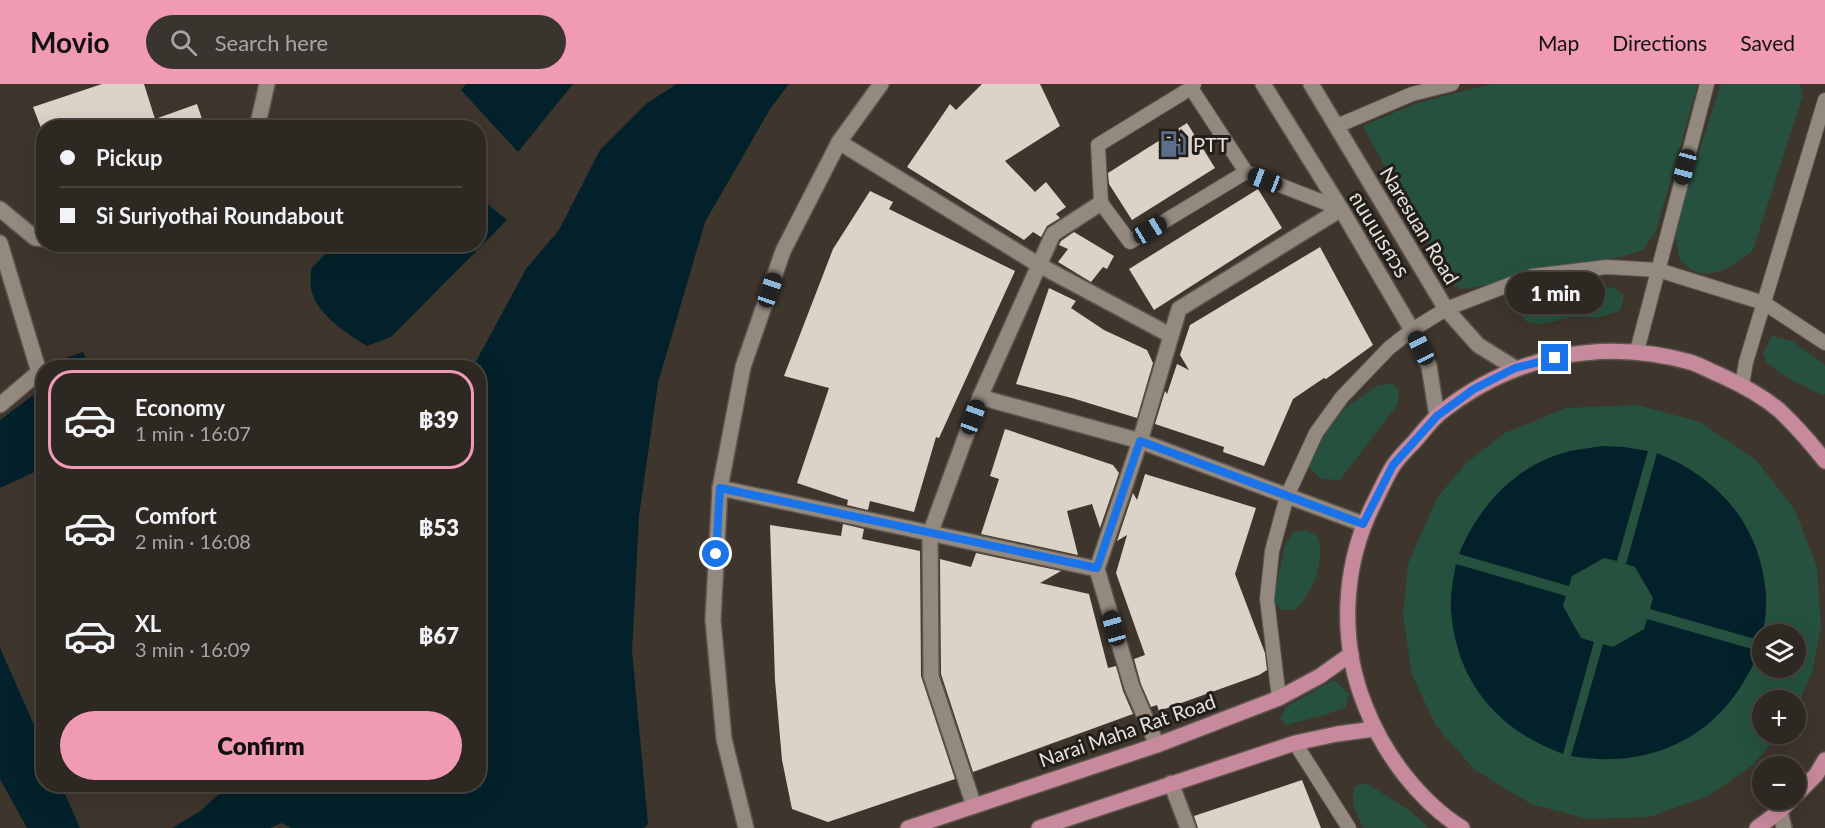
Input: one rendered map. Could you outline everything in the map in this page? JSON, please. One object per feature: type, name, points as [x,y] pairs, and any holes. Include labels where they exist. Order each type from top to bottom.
[{"type":"main road","points":[[1462,828],[1449,820],[1406,779],[1374,729],[1359,692],[1351,654],[1347,610],[1352,566],[1363,524],[1393,465],[1437,416],[1474,389],[1515,368],[1575,353],[1637,351],[1692,363],[1742,385],[1778,409],[1808,439],[1825,461]]},
{"type":"main road","name":"Narai Maha Rat Road","points":[[908,828],[1157,745],[1279,698],[1320,676],[1351,654]]},
{"type":"main road","points":[[1040,828],[1294,743],[1374,729]]},
{"type":"main road","points":[[1806,784],[1825,760]]},
{"type":"main road","points":[[1757,828],[1780,810]]},
{"type":"street","points":[[259,120],[267,84]]},
{"type":"street","points":[[747,828],[724,739],[713,620],[720,488],[743,367],[783,251],[839,142],[880,84]]},
{"type":"street","name":"ถนนนเรศวร","points":[[1263,84],[1341,209],[1412,330],[1429,366],[1437,416]]},
{"type":"street","name":"Naresuan Road","points":[[1311,84],[1446,309],[1478,345],[1515,368]]},
{"type":"street","points":[[839,142],[1039,265],[1170,335]]},
{"type":"street","points":[[974,806],[931,676],[930,534],[980,398],[1053,234],[1101,203]]},
{"type":"street","points":[[0,208],[36,238]]},
{"type":"street","points":[[1157,745],[1132,687],[1097,568],[1140,441],[1170,335],[1179,309],[1341,209]]},
{"type":"street","points":[[0,243],[36,362]]},
{"type":"street","points":[[0,405],[36,375]]},
{"type":"street","points":[[980,398],[1140,441],[1363,524]]},
{"type":"street","points":[[720,488],[1097,568]]},
{"type":"street","points":[[1171,783],[1188,828]]},
{"type":"street","points":[[1784,828],[1786,810]]},
{"type":"lane","points":[[1336,126],[1412,94],[1452,84]]},
{"type":"lane","points":[[1637,351],[1707,84]]},
{"type":"lane","points":[[1246,172],[1130,242],[1101,203],[1098,145],[1192,86],[1246,172],[1341,209]]},
{"type":"lane","points":[[1742,385],[1746,362],[1825,99]]},
{"type":"lane","points":[[1279,698],[1267,600],[1272,551],[1287,495],[1316,434],[1342,397],[1389,348],[1412,330],[1446,309],[1532,276],[1607,267],[1658,270],[1764,303],[1825,343]]},
{"type":"lane","points":[[1294,743],[1348,828]]},
{"type":"green space","points":[[1491,84],[1698,84],[1656,231],[1643,250],[1471,288],[1459,289],[1445,277],[1363,126],[1417,103]]},
{"type":"green space","points":[[1721,84],[1800,84],[1803,95],[1753,250],[1727,268],[1704,274],[1694,271],[1680,261],[1674,230]]},
{"type":"green space","points":[[1612,287],[1624,295],[1620,311],[1600,317],[1571,317],[1543,324],[1528,323],[1521,315],[1523,307],[1543,296],[1577,289]]},
{"type":"green space","points":[[1772,336],[1792,341],[1825,365],[1825,394],[1822,395],[1788,378],[1766,362],[1763,353]]},
{"type":"green space","points":[[1392,384],[1398,389],[1398,404],[1340,480],[1321,479],[1308,466],[1316,442],[1344,409],[1378,385]]},
{"type":"green space","points":[[1638,405],[1700,422],[1757,461],[1795,510],[1817,567],[1821,627],[1812,673],[1804,690],[1752,690],[1752,744],[1771,744],[1761,756],[1752,756],[1752,766],[1708,796],[1649,817],[1588,819],[1531,804],[1475,770],[1436,726],[1412,675],[1403,615],[1408,564],[1437,498],[1466,463],[1505,433],[1566,408]]},
{"type":"green space","points":[[1306,530],[1318,537],[1319,567],[1308,594],[1302,602],[1295,610],[1282,610],[1273,601],[1285,545],[1293,532]]},
{"type":"green space","points":[[1334,680],[1349,694],[1346,707],[1286,725],[1280,718],[1286,707]]},
{"type":"green space","points":[[1366,783],[1410,811],[1429,828],[1363,828],[1354,807],[1353,792],[1355,786]]},
{"type":"water","points":[[466,84],[573,84],[518,152],[461,90]]},
{"type":"water","points":[[677,84],[789,84],[770,109],[705,222],[658,383],[639,516],[632,651],[648,824],[644,828],[291,828],[282,823],[270,828],[172,828],[199,812],[221,792],[486,792],[486,360],[477,360],[526,269],[559,230],[600,150],[647,103]]},
{"type":"water","points":[[486,203],[507,220],[486,241]]},
{"type":"water","points":[[327,252],[475,252],[391,337],[367,346],[333,322],[319,307],[311,289],[311,269]]},
{"type":"water","points":[[83,352],[87,360],[60,360]]},
{"type":"water","points":[[36,393],[36,471],[0,488],[0,420]]},
{"type":"water","points":[[1602,446],[1648,451],[1617,561],[1604,558],[1572,576],[1569,586],[1459,554],[1477,519],[1502,489],[1517,476],[1551,457],[1570,451]]},
{"type":"water","points":[[1657,453],[1680,463],[1700,476],[1718,491],[1746,526],[1756,547],[1762,570],[1766,595],[1764,624],[1752,624],[1752,638],[1650,609],[1653,598],[1635,567],[1626,564]]},
{"type":"water","points":[[1456,564],[1566,596],[1563,606],[1581,638],[1594,642],[1563,754],[1539,744],[1500,717],[1484,700],[1471,680],[1461,659],[1451,610],[1451,593]]},
{"type":"water","points":[[1647,619],[1752,649],[1752,665],[1728,704],[1708,724],[1685,740],[1660,751],[1632,757],[1602,759],[1571,756],[1603,644],[1613,647],[1644,629]]},
{"type":"water","points":[[0,648],[36,729],[36,792],[64,792],[80,828],[27,828],[0,779]]},
{"type":"building","points":[[102,84],[144,84],[155,119],[197,104],[202,120],[38,120],[33,107]]},
{"type":"building","points":[[982,84],[1040,84],[1060,126],[1005,161],[1035,192],[1046,182],[1066,207],[1056,214],[1060,218],[1047,226],[1041,237],[1033,232],[1024,240],[907,167],[950,104],[956,110]]},
{"type":"building","points":[[1187,123],[1215,168],[1132,220],[1109,184],[1108,173]]},
{"type":"building","points":[[1258,189],[1282,228],[1154,310],[1129,269]]},
{"type":"building","points":[[870,191],[893,202],[889,209],[1015,271],[939,438],[936,437],[914,512],[870,501],[868,510],[847,505],[848,500],[797,483],[829,388],[784,376],[833,249]]},
{"type":"building","points":[[1074,232],[1114,256],[1107,269],[1103,267],[1091,282],[1058,262],[1068,249],[1059,245],[1061,241]]},
{"type":"building","points":[[1320,247],[1373,345],[1326,379],[1324,378],[1293,399],[1264,466],[1223,452],[1224,447],[1155,424],[1165,391],[1167,394],[1177,364],[1189,370],[1180,355],[1190,325]]},
{"type":"building","points":[[1049,288],[1076,301],[1071,308],[1104,330],[1147,350],[1153,363],[1137,418],[1016,384]]},
{"type":"building","points":[[1005,429],[1113,465],[1119,473],[1100,528],[1092,504],[1067,511],[1078,555],[981,534],[999,479],[990,476]]},
{"type":"building","points":[[1145,474],[1256,508],[1235,574],[1265,653],[1267,670],[1259,675],[1159,711],[1157,705],[1151,707],[1141,684],[1134,659],[1145,655],[1116,573],[1127,535],[1117,541],[1133,493],[1137,500]]},
{"type":"building","points":[[843,524],[864,529],[862,539],[920,551],[921,676],[955,779],[828,822],[792,809],[782,760],[775,680],[770,525],[841,536]]},
{"type":"building","points":[[976,553],[1061,571],[1040,583],[1089,594],[1108,668],[1116,666],[1133,714],[973,772],[941,674],[940,559],[971,567]]},
{"type":"building","points":[[1302,780],[1321,828],[1198,828],[1194,816]]},
{"type":"place","name":"PTT","points":[[1173,144]]},
{"type":"route","points":[[716,554],[720,488],[1097,568],[1140,441],[1363,524],[1393,465],[1437,416],[1474,389],[1515,368],[1555,358]]}]
